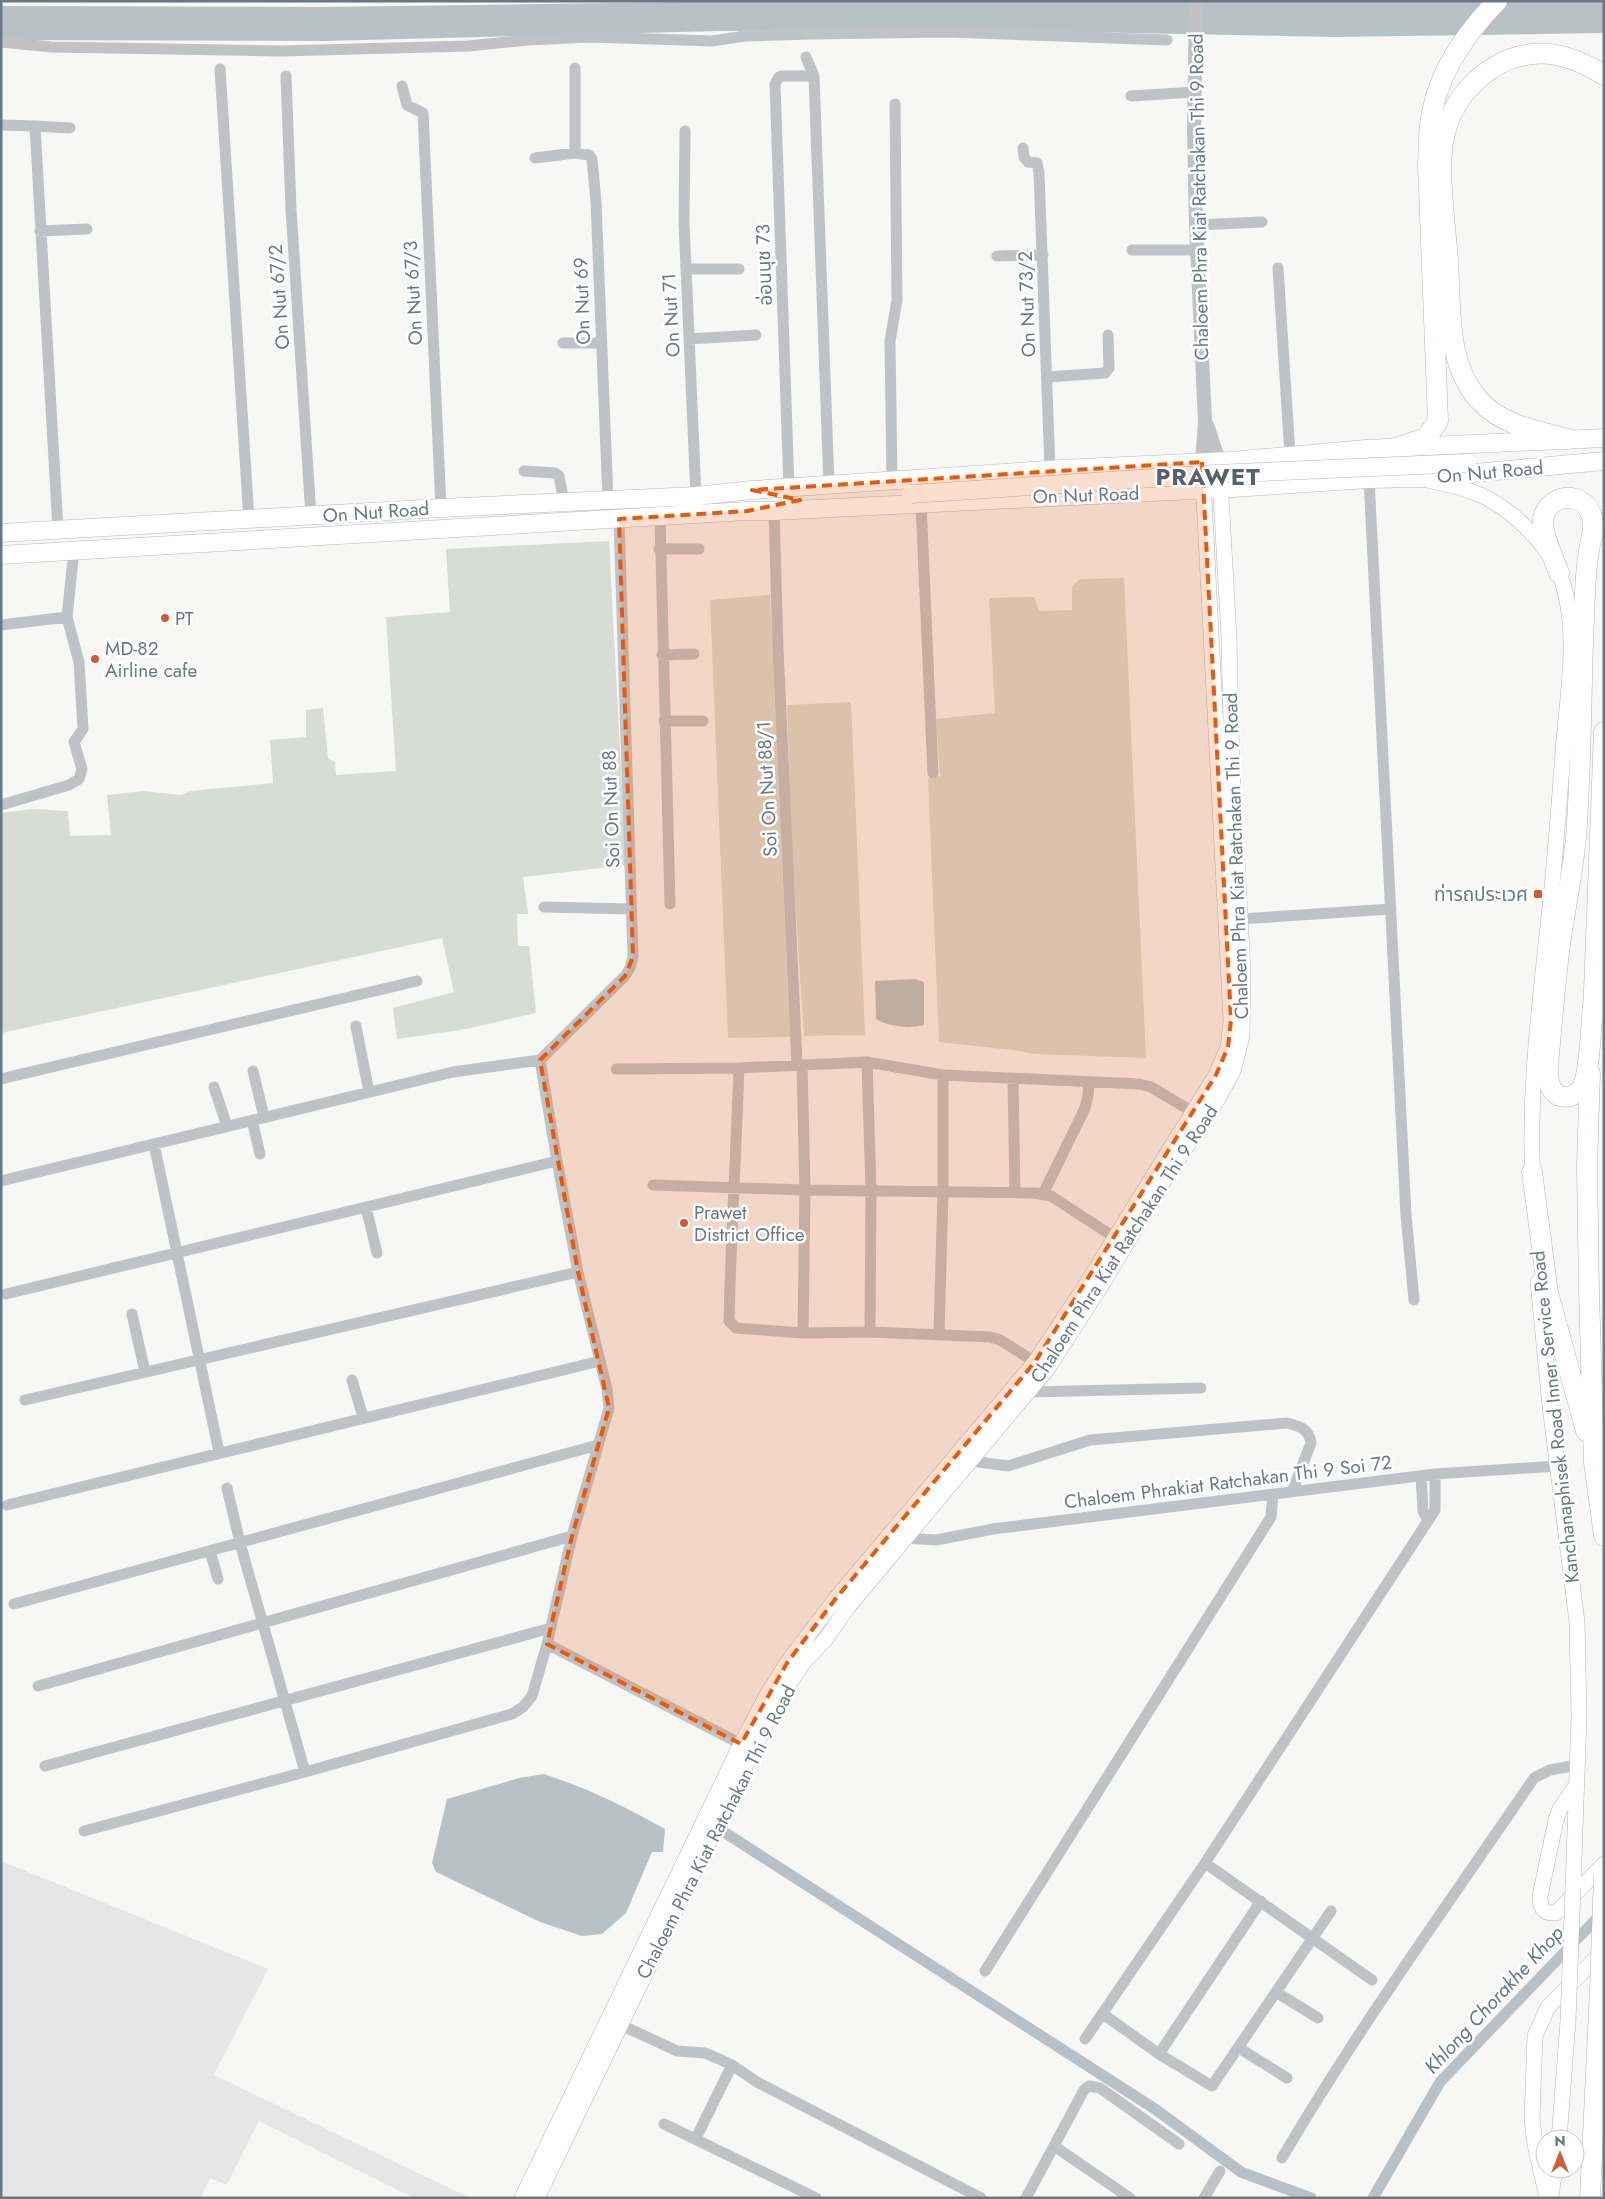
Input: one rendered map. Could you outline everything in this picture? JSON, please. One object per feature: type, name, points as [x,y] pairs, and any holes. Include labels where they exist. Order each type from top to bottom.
[{"type":"highway","points":[[1497,1],[1475,25],[1456,52],[1435,98],[1442,164],[1452,334],[1459,366],[1469,387],[1480,401],[1497,415],[1570,448]]},
{"type":"highway","points":[[1396,448],[1426,438],[1438,421],[1428,164],[1437,130],[1452,112],[1464,93],[1479,78],[1496,66],[1516,57],[1534,54],[1555,55],[1575,60],[1604,75]]},
{"type":"highway","points":[[1559,573],[1545,534],[1543,522],[1548,508],[1558,500],[1570,498],[1579,500],[1592,513],[1593,529],[1585,571],[1576,837],[1561,940],[1548,1072],[1550,1086],[1557,1095],[1562,1097],[1574,1095],[1583,1087],[1593,1005]]},
{"type":"highway","points":[[1588,555],[1604,529]]},
{"type":"highway","points":[[1604,732],[1587,1192],[1594,1462],[1604,1536]]},
{"type":"highway","points":[[1532,1172],[1548,1293],[1594,1462]]},
{"type":"highway","points":[[1590,2198],[1604,1874]]},
{"type":"main road","name":"On Nut Road","points":[[747,511],[794,494],[829,485],[1050,470],[1211,462],[1396,448],[1570,448],[1604,438]]},
{"type":"main road","name":"On Nut Road","points":[[1,555],[747,511],[774,511],[1215,474],[1467,463],[1604,442]]},
{"type":"main road","name":"On Nut Road","points":[[1570,448],[1604,460]]},
{"type":"main road","points":[[1264,458],[1253,466],[1251,475],[1257,483],[1264,485]]},
{"type":"main road","name":"On Nut Road","points":[[1,533],[441,508],[696,496],[752,490],[794,494],[916,499],[1157,492],[1369,479],[1420,478],[1604,460]]},
{"type":"main road","name":"Chaloem Phra Kiat Ratchakan Thi 9 Road","points":[[522,2198],[741,1744],[787,1663],[831,1604],[1035,1362],[1082,1291],[1193,1112],[1216,1074],[1228,1047],[1231,1020],[1211,462]]},
{"type":"main road","points":[[1156,464],[1164,469],[1170,477],[1168,487],[1157,492]]},
{"type":"main road","name":"Kanchanaphisek Road Inner Service Road","points":[[1420,478],[1474,492],[1498,505],[1516,519],[1539,542],[1550,556],[1559,573],[1566,596],[1570,623],[1570,650],[1557,830],[1534,1060],[1532,1172],[1541,1315],[1577,1622],[1579,1677],[1568,2021],[1560,2129]]},
{"type":"main road","name":"Chaloem Phra Kiat Ratchakan Thi 9 Road","points":[[538,2198],[775,1705],[803,1663],[825,1640],[848,1607],[1048,1368],[1233,1071],[1239,1051],[1243,1026],[1241,920],[1232,768],[1229,637],[1212,489]]},
{"type":"main road","points":[[1576,1787],[1560,1809],[1556,1820],[1540,1896],[1541,1908],[1545,1912],[1556,1913],[1604,1864]]},
{"type":"main road","points":[[1549,2198],[1535,2144],[1532,2119],[1535,2036],[1548,2007],[1604,1950]]},
{"type":"main road","points":[[1549,2198],[1553,2179]]},
{"type":"street","name":"Chaloem Phra Kiat Ratchakan Thi 9 Road","points":[[1196,1],[1196,225],[1205,422],[1211,462]]},
{"type":"street","points":[[1,42],[51,47],[298,51],[468,46],[528,40],[591,38],[712,41],[745,36],[899,33],[972,33],[1166,40]]},
{"type":"street","points":[[806,57],[814,76],[829,485]]},
{"type":"street","points":[[536,158],[575,153],[575,68]]},
{"type":"street","points":[[220,69],[249,520]]},
{"type":"street","name":"On Nut 67/2","points":[[286,76],[291,209],[311,516]]},
{"type":"street","name":"อ่อนนุช 73","points":[[794,494],[775,84],[779,77],[782,76],[814,76]]},
{"type":"street","name":"On Nut 67/3","points":[[402,86],[407,105],[423,113],[441,508]]},
{"type":"street","points":[[1131,96],[1195,92]]},
{"type":"street","points":[[892,481],[890,341],[897,300],[895,104]]},
{"type":"street","points":[[1,126],[70,128]]},
{"type":"street","points":[[35,126],[58,530]]},
{"type":"street","name":"On Nut 71","points":[[685,131],[686,270],[696,496]]},
{"type":"street","name":"On Nut 73/2","points":[[1023,148],[1024,156],[1028,162],[1038,164],[1050,470]]},
{"type":"street","name":"On Nut 69","points":[[575,153],[589,155],[592,159],[596,202],[608,500]]},
{"type":"street","points":[[1196,225],[1262,222]]},
{"type":"street","points":[[40,230],[87,229]]},
{"type":"street","points":[[1132,250],[1197,250]]},
{"type":"street","points":[[997,256],[1043,255]]},
{"type":"street","points":[[1278,268],[1290,455]]},
{"type":"street","points":[[686,270],[739,269]]},
{"type":"street","points":[[689,339],[756,335]]},
{"type":"street","points":[[1047,377],[1105,373],[1109,368],[1108,335]]},
{"type":"street","points":[[563,343],[601,343]]},
{"type":"street","points":[[524,471],[555,473],[559,476],[564,502]]},
{"type":"street","points":[[1369,479],[1406,1215],[1414,1300]]},
{"type":"street","points":[[916,499],[933,774]]},
{"type":"street","name":"Soi On Nut 88/1","points":[[774,511],[778,649],[806,1190],[803,1333]]},
{"type":"street","points":[[660,517],[659,549],[670,904]]},
{"type":"street","name":"Soi On Nut 88","points":[[540,1060],[625,976],[630,968],[633,957],[619,519]]},
{"type":"street","points":[[659,549],[699,549]]},
{"type":"street","points":[[1,806],[69,785],[79,779],[82,769],[74,742],[83,729],[79,662],[67,617],[74,550]]},
{"type":"street","points":[[1,625],[67,617]]},
{"type":"street","points":[[662,655],[694,654]]},
{"type":"street","points":[[664,721],[704,721]]},
{"type":"street","points":[[544,907],[632,909]]},
{"type":"street","points":[[1241,920],[1391,909]]},
{"type":"street","points":[[1,1079],[8,1075],[417,981]]},
{"type":"street","points":[[356,1026],[369,1092]]},
{"type":"street","points":[[1,1181],[453,1072],[540,1060],[578,1272],[600,1361],[609,1408],[572,1536],[551,1628],[532,1696],[522,1707],[512,1714],[84,1831]]},
{"type":"street","points":[[616,1069],[739,1068],[867,1062],[943,1075],[1139,1084],[1151,1087],[1193,1112]]},
{"type":"street","points":[[867,1062],[871,1191],[870,1332]]},
{"type":"street","points":[[739,1068],[735,1188],[730,1263],[730,1324],[736,1328],[803,1333],[870,1332],[990,1337],[1000,1340],[1035,1362]]},
{"type":"street","points":[[253,1071],[264,1117]]},
{"type":"street","points":[[939,1334],[943,1191],[943,1075]]},
{"type":"street","points":[[1013,1079],[1015,1192]]},
{"type":"street","points":[[1043,1194],[1085,1108],[1089,1082]]},
{"type":"street","points":[[214,1087],[227,1126]]},
{"type":"street","points":[[252,1120],[260,1154]]},
{"type":"street","points":[[154,1144],[219,1452]]},
{"type":"street","points":[[6,1294],[557,1161]]},
{"type":"street","points":[[653,1185],[1043,1194],[1051,1196],[1114,1237]]},
{"type":"street","points":[[366,1207],[377,1253]]},
{"type":"street","points":[[25,1400],[578,1272]]},
{"type":"street","points":[[132,1314],[145,1372]]},
{"type":"street","points":[[7,1505],[363,1417],[600,1361]]},
{"type":"street","points":[[352,1380],[363,1417]]},
{"type":"street","points":[[1028,1392],[1201,1388]]},
{"type":"street","points":[[971,1461],[1008,1466],[1090,1440],[1287,1423],[1306,1429],[1311,1443],[1292,1492]]},
{"type":"street","points":[[14,1604],[598,1445]]},
{"type":"street","name":"Chaloem Phrakiat Ratchakan Thi 9 Soi 72","points":[[904,1538],[936,1540],[993,1529],[1435,1474],[1558,1466]]},
{"type":"street","points":[[1085,2039],[1104,2014],[1205,1863],[1435,1510],[1435,1474]]},
{"type":"street","points":[[1421,1476],[1423,1510],[1428,1520]]},
{"type":"street","points":[[227,1488],[240,1543],[264,1623],[304,1772]]},
{"type":"street","points":[[985,1971],[1271,1517],[1273,1494]]},
{"type":"street","points":[[38,1686],[572,1536]]},
{"type":"street","points":[[210,1551],[218,1579]]},
{"type":"street","points":[[45,1766],[286,1702],[551,1628]]},
{"type":"street","points":[[547,1644],[741,1744]]},
{"type":"street","points":[[1282,2158],[1322,2090],[1534,1778],[1550,1770],[1576,1765]]},
{"type":"street","points":[[1205,1863],[1372,1980]]},
{"type":"street","points":[[1159,2054],[1261,1901]]},
{"type":"street","points":[[1104,2014],[1159,2054],[1212,2086],[1331,1911]]},
{"type":"street","points":[[1276,1992],[1318,2018]]},
{"type":"street","points":[[621,2025],[677,2051],[705,2053],[732,2065],[757,2082],[981,2198]]},
{"type":"street","points":[[1239,2048],[1287,2078]]},
{"type":"street","points":[[696,2138],[732,2065]]},
{"type":"street","points":[[1026,2198],[1084,2090],[1088,2086],[1100,2088],[1179,2144]]},
{"type":"street","points":[[664,2124],[816,2198]]},
{"type":"street","points":[[1054,2146],[1130,2198]]},
{"type":"street","points":[[1204,2198],[1220,2171]]},
{"type":"highlighted area","points":[[1202,462],[1231,1020],[1228,1047],[1216,1075],[1035,1362],[837,1597],[787,1663],[741,1744],[547,1644],[572,1536],[609,1408],[578,1272],[540,1060],[625,976],[633,957],[619,519],[747,511],[800,500],[752,490]]},
{"type":"shaded area","points":[[755,1],[1604,1],[1604,33],[1334,37],[976,30],[720,31],[323,41],[1,40],[1,6],[322,7]]},
{"type":"shaded area","points":[[609,541],[626,865],[523,877],[528,914],[517,914],[518,946],[529,946],[536,1013],[461,1030],[397,1039],[393,1008],[454,992],[442,938],[1,1033],[1,813],[32,809],[68,811],[70,836],[111,835],[107,795],[143,791],[181,795],[191,791],[273,783],[270,740],[306,737],[306,710],[323,708],[328,758],[335,762],[336,775],[396,771],[386,617],[450,612],[446,549]]},
{"type":"shaded area","points":[[1124,578],[1146,1058],[1033,1054],[939,1042],[928,778],[940,776],[936,719],[995,713],[989,598],[1034,597],[1039,611],[1072,610],[1072,586],[1080,579]]},
{"type":"shaded area","points":[[770,595],[790,1037],[728,1038],[710,600]]},
{"type":"shaded area","points":[[851,702],[865,1035],[804,1036],[792,852],[787,705]]},
{"type":"shaded area","points":[[915,979],[924,982],[924,1025],[913,1027],[900,1026],[887,1024],[876,1019],[875,981]]},
{"type":"shaded area","points":[[544,1774],[576,1785],[665,1829],[663,1852],[652,1852],[626,1913],[602,1934],[582,1936],[540,1922],[436,1872],[432,1863],[447,1799],[519,1778]]},
{"type":"shaded area","points":[[1,1861],[268,1969],[214,2075],[470,2198],[414,2198],[259,2121],[227,2185],[210,2178],[201,2198],[1,2198]]},
{"type":"waterway","points":[[727,1834],[1155,2109],[1241,2172],[1311,2198]]},
{"type":"waterway","name":"Khlong Chorakhe Khop","points":[[1373,2198],[1440,2082],[1603,1912]]},
{"type":"place","name":"PT","points":[[165,618]]},
{"type":"place","name":"MD-82 Airline cafe","points":[[95,659]]},
{"type":"place","name":"ท่ารถประเวศ","points":[[1538,894]]},
{"type":"place","name":"Prawet District Office","points":[[684,1223]]},
{"type":"district","name":"PRAWET","points":[[1208,476]]}]
